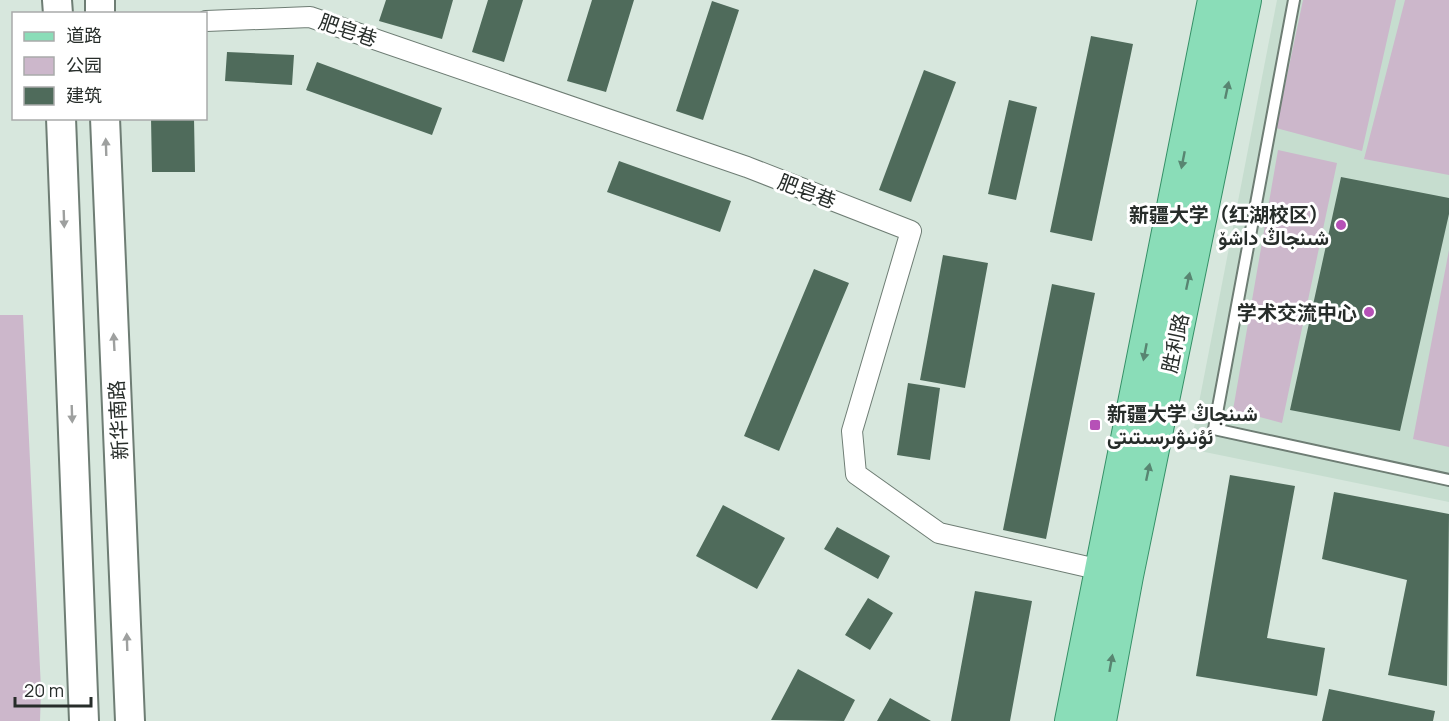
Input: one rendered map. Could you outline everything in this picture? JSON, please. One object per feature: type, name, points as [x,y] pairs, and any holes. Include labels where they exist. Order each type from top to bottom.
[{"type":"main road","name":"胜利路","points":[[1071,721],[1214,0]]},
{"type":"main road","name":"胜利路","points":[[1100,721],[1127,576],[1245,0]]},
{"type":"main road","points":[[61,120],[84,721]]},
{"type":"main road","name":"新华南路","points":[[105,120],[130,721]]},
{"type":"street","name":"肥皂巷","points":[[207,21],[310,17],[747,167],[911,231],[852,431],[856,474],[939,533],[1101,570]]},
{"type":"lane","points":[[1294,0],[1214,429],[1449,480]]},
{"type":"shaded area","name":"新疆大学（红湖校区） شىنجاڭ داشۆ","points":[[1277,0],[1449,0],[1449,502],[1190,449]]},
{"type":"green space","points":[[1303,0],[1396,0],[1362,151],[1276,128]]},
{"type":"green space","points":[[1405,0],[1449,0],[1449,175],[1364,159]]},
{"type":"green space","points":[[1278,150],[1337,163],[1282,423],[1233,410]]},
{"type":"green space","points":[[1449,250],[1449,447],[1413,439]]},
{"type":"green space","points":[[0,315],[23,315],[41,689],[40,721],[0,721]]},
{"type":"building","points":[[386,0],[453,0],[442,39],[379,21]]},
{"type":"building","points":[[488,0],[523,0],[504,62],[472,52]]},
{"type":"building","points":[[592,0],[634,0],[606,92],[567,81]]},
{"type":"building","points":[[712,1],[739,10],[703,120],[676,111]]},
{"type":"building","points":[[1091,36],[1133,44],[1092,241],[1050,232]]},
{"type":"building","points":[[227,52],[294,55],[292,85],[225,81]]},
{"type":"building","points":[[317,62],[442,108],[432,135],[306,90]]},
{"type":"building","points":[[924,70],[956,82],[911,202],[879,190]]},
{"type":"building","points":[[1009,100],[1037,107],[1016,200],[988,194]]},
{"type":"building","points":[[151,120],[194,120],[195,172],[152,172]]},
{"type":"building","points":[[619,161],[731,201],[720,232],[607,192]]},
{"type":"building","name":"学术交流中心","points":[[1341,177],[1449,198],[1449,214],[1400,431],[1290,410]]},
{"type":"building","points":[[943,255],[988,263],[965,388],[920,380]]},
{"type":"building","points":[[814,269],[849,283],[779,451],[744,436]]},
{"type":"building","points":[[1052,284],[1095,293],[1046,539],[1003,530]]},
{"type":"building","points":[[908,383],[940,388],[930,460],[897,455]]},
{"type":"building","points":[[1230,475],[1295,486],[1267,638],[1325,648],[1317,696],[1196,676]]},
{"type":"building","points":[[1334,492],[1449,514],[1447,686],[1388,675],[1407,580],[1322,559]]},
{"type":"building","points":[[723,505],[785,538],[757,589],[696,556]]},
{"type":"building","points":[[837,527],[890,556],[878,579],[824,549]]},
{"type":"building","points":[[975,591],[1032,601],[1010,721],[951,721]]},
{"type":"building","points":[[868,598],[893,613],[870,650],[845,635]]},
{"type":"building","points":[[798,669],[855,700],[844,721],[771,720]]},
{"type":"building","points":[[1329,689],[1435,711],[1433,721],[1322,721]]},
{"type":"building","points":[[890,698],[931,721],[877,721]]},
{"type":"place","name":"新疆大学（红湖校区） شىنجاڭ داشۆ","points":[[1341,225]]},
{"type":"place","name":"学术交流中心","points":[[1369,312]]},
{"type":"place","name":"新疆大学 شىنجاڭ ئۇنىۋىرسىتىتى","points":[[1095,425]]}]
